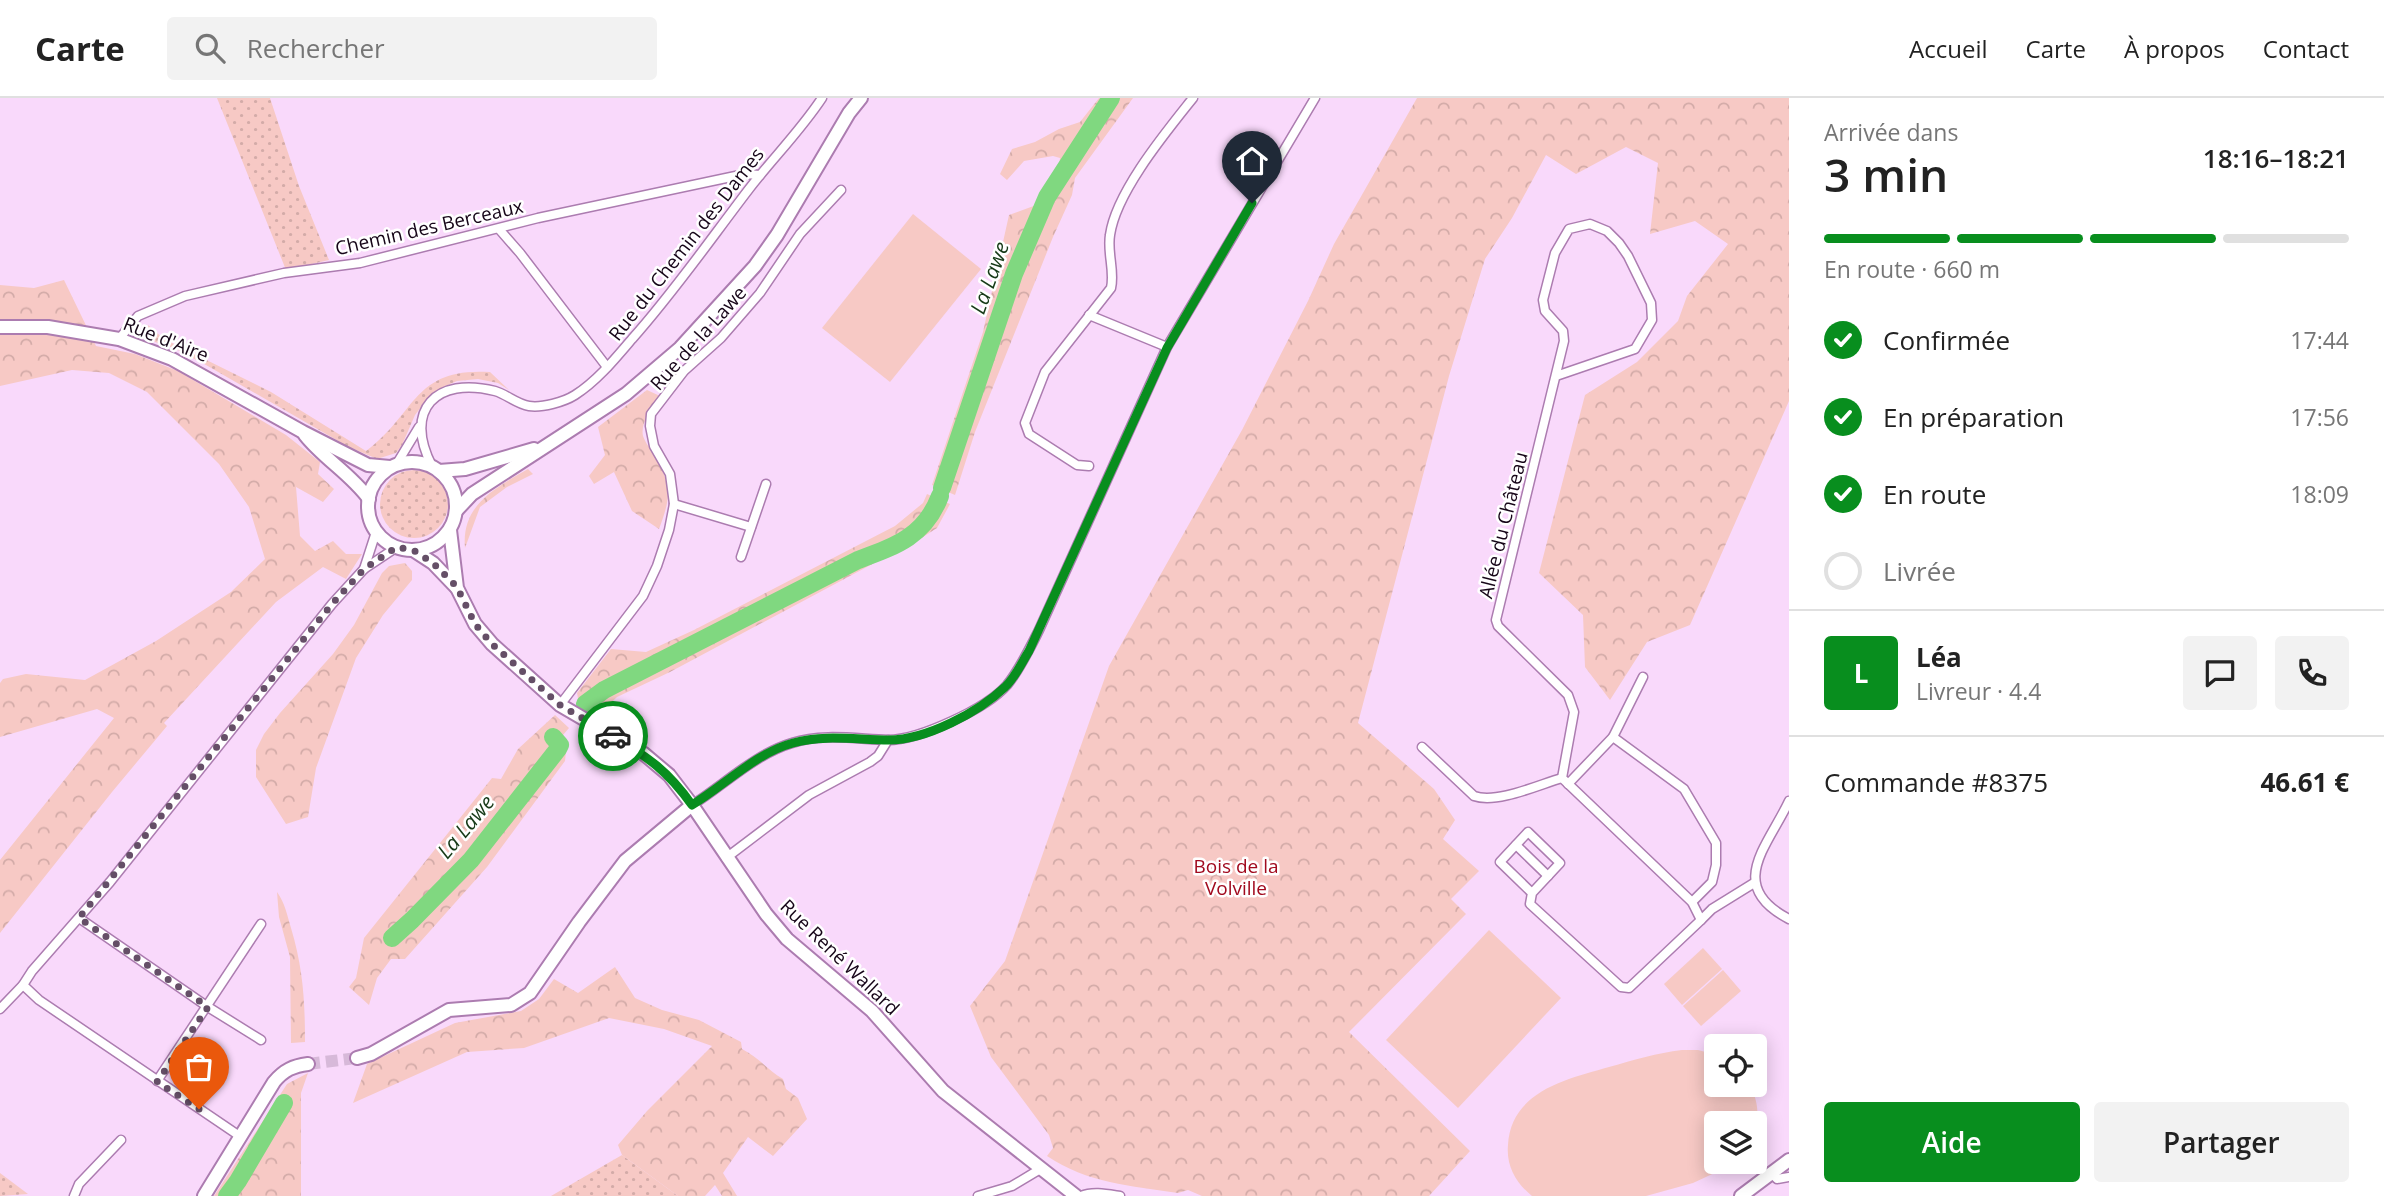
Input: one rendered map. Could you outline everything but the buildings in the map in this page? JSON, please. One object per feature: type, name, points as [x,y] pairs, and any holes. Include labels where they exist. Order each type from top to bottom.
[{"type":"main road","points":[[456,512],[472,494],[626,394],[681,348],[755,266],[777,235],[860,98]]},
{"type":"main road","name":"Rue d'Aire","points":[[0,327],[48,327],[119,339],[172,359],[368,465],[393,466]]},
{"type":"main road","name":"Rue d'Aire","points":[[303,432],[314,446],[356,482],[369,499]]},
{"type":"main road","points":[[457,587],[433,563],[413,550],[397,547],[376,532],[369,516],[369,499],[376,481],[393,466],[408,462],[436,468],[465,469],[548,445]]},
{"type":"main road","points":[[436,468],[446,477],[455,493],[456,512],[450,530],[457,587],[475,624],[492,644],[560,705]]},
{"type":"main road","points":[[413,550],[434,544],[450,530]]},
{"type":"main road","name":"Rue René Wallard","points":[[560,705],[644,754],[669,775],[766,914],[787,939],[872,1011],[943,1091],[1079,1196]]},
{"type":"main road","points":[[357,1058],[371,1054],[449,1010],[511,1005],[530,993],[625,862],[692,805]]},
{"type":"main road","points":[[204,1196],[281,1074],[293,1066],[308,1064]]},
{"type":"main road","points":[[1741,1196],[1789,1160]]},
{"type":"street","name":"Rue du Chemin des Dames","points":[[393,466],[420,424],[426,407],[439,395],[461,387],[497,391],[529,406],[543,405],[575,395],[607,367],[664,302],[822,98]]},
{"type":"street","points":[[1089,466],[1077,465],[1029,434],[1025,423],[1045,372],[1111,288],[1113,280],[1108,250],[1118,206],[1166,132],[1193,98]]},
{"type":"street","points":[[692,805],[777,748],[795,742],[843,736],[905,739],[926,733],[972,712],[1006,686],[1029,651],[1167,348],[1315,98]]},
{"type":"street","name":"Chemin des Berceaux","points":[[119,339],[138,316],[185,296],[284,273],[360,263],[538,218],[745,174],[760,175]]},
{"type":"street","name":"Rue de la Lawe","points":[[560,705],[643,596],[665,542],[674,504],[670,474],[654,446],[650,426],[651,414],[684,371],[721,338],[760,293],[800,234],[841,190]]},
{"type":"street","name":"Allée du Château","points":[[1556,376],[1635,349],[1652,320],[1651,303],[1628,256],[1608,231],[1590,224],[1569,229],[1555,253],[1544,300],[1545,311],[1563,331],[1564,341],[1496,620],[1498,626],[1568,695],[1573,712],[1565,781]]},
{"type":"street","points":[[499,229],[607,367]]},
{"type":"street","points":[[1089,315],[1167,348]]},
{"type":"street","points":[[420,424],[420,436],[436,468]]},
{"type":"street","points":[[741,557],[766,484]]},
{"type":"street","points":[[674,504],[751,527]]},
{"type":"street","points":[[364,569],[376,532]]},
{"type":"street","points":[[0,1009],[79,918],[332,604],[364,569],[397,547]]},
{"type":"street","points":[[1422,747],[1474,796],[1482,799],[1565,781],[1613,737],[1643,677]]},
{"type":"street","points":[[1613,737],[1684,789],[1716,842],[1717,865],[1712,882],[1692,902]]},
{"type":"street","points":[[726,858],[809,795],[870,762],[878,756],[888,740]]},
{"type":"street","points":[[1565,781],[1692,902],[1701,920]]},
{"type":"street","points":[[1788,805],[1756,861],[1754,883],[1763,902],[1789,919]]},
{"type":"street","points":[[1532,893],[1500,862],[1528,832],[1560,863],[1532,893],[1530,904],[1621,987],[1629,988],[1712,909],[1754,883]]},
{"type":"street","points":[[1516,845],[1548,876]]},
{"type":"street","points":[[79,918],[261,1040]]},
{"type":"street","points":[[157,1082],[261,924]]},
{"type":"street","points":[[23,985],[38,1000],[241,1137]]},
{"type":"street","points":[[74,1196],[79,1184],[121,1140]]},
{"type":"street","points":[[978,1196],[1012,1186],[1042,1168]]},
{"type":"street","points":[[1771,1173],[1777,1179],[1789,1177]]},
{"type":"street","points":[[1079,1196],[1120,1196]]},
{"type":"green space","points":[[217,98],[270,98],[299,186],[329,260],[286,270]]},
{"type":"green space","points":[[1099,98],[1133,98],[1075,178],[1072,195],[975,432],[955,495],[932,485],[983,332],[1009,215],[1039,204],[1058,173],[1060,158],[1053,156],[1024,161],[1007,180],[1000,174],[1012,149],[1080,122]]},
{"type":"green space","name":"Bois de la Volville","points":[[1417,98],[1789,98],[1789,401],[1690,625],[1647,642],[1610,700],[1585,667],[1583,615],[1539,573],[1585,395],[1637,362],[1678,321],[1687,296],[1728,244],[1695,221],[1650,234],[1658,163],[1626,147],[1576,174],[1546,155],[1512,218],[1485,259],[1449,376],[1358,723],[1434,789],[1455,820],[1443,839],[1479,871],[1451,899],[1466,914],[1349,1032],[1470,1151],[1429,1196],[1202,1196],[1188,1190],[1178,1193],[1094,1178],[1047,1156],[1053,1148],[1049,1135],[991,1057],[970,1006],[1005,961],[1109,666],[1242,430],[1334,244]]},
{"type":"green space","points":[[913,214],[981,269],[890,382],[822,328]]},
{"type":"green space","points":[[64,280],[96,346],[135,354],[178,371],[286,435],[320,462],[318,474],[334,489],[323,502],[296,487],[300,536],[315,551],[333,541],[346,554],[362,554],[346,579],[323,567],[276,602],[164,723],[167,726],[0,933],[0,860],[114,718],[97,709],[0,737],[0,683],[3,679],[26,674],[85,680],[156,641],[231,592],[265,559],[249,507],[219,464],[147,392],[109,373],[72,370],[0,386],[0,285],[34,288]]},
{"type":"green space","points":[[148,325],[164,339],[271,392],[366,451],[396,422],[418,395],[445,377],[465,372],[490,372],[509,390],[498,383],[478,379],[457,381],[441,388],[428,398],[415,415],[396,453],[377,459],[347,446],[174,348],[155,342],[149,335]]},
{"type":"green space","points":[[647,390],[660,396],[643,425],[644,438],[661,466],[667,484],[666,508],[659,529],[632,511],[614,472],[594,484],[589,476],[605,455],[598,427]]},
{"type":"green space","points":[[528,469],[533,474],[507,487],[480,507],[465,548],[465,533],[474,509],[493,491]]},
{"type":"green space","points":[[414,470],[427,473],[438,480],[445,491],[448,504],[445,517],[438,528],[427,535],[414,538],[401,535],[390,528],[383,517],[380,504],[383,491],[390,480],[401,473]]},
{"type":"green space","points":[[927,494],[950,504],[937,528],[923,537],[670,672],[617,697],[597,716],[579,704],[577,693],[611,649],[646,652],[694,630],[895,526],[923,503]]},
{"type":"green space","points":[[405,563],[412,571],[412,580],[383,615],[356,658],[316,768],[308,817],[286,824],[256,777],[256,750],[280,713],[333,654],[354,625],[382,573],[389,566]]},
{"type":"green space","points":[[555,715],[569,728],[557,742],[566,751],[565,761],[487,867],[405,959],[391,959],[377,978],[369,1005],[349,987],[356,978],[364,938],[492,778],[501,779],[518,749]]},
{"type":"green space","points":[[277,892],[286,909],[301,971],[305,1042],[291,1043],[290,957],[279,917]]},
{"type":"green space","points":[[1489,930],[1561,998],[1458,1108],[1386,1040]]},
{"type":"green space","points":[[1703,948],[1722,969],[1682,1005],[1664,984]]},
{"type":"green space","points":[[615,967],[635,998],[662,1010],[699,1020],[741,1042],[742,1049],[783,1079],[786,1089],[798,1098],[807,1119],[773,1156],[748,1137],[723,1173],[737,1196],[722,1196],[715,1185],[705,1196],[678,1196],[622,1155],[618,1145],[647,1111],[712,1046],[664,1029],[609,1018],[524,1048],[467,1052],[353,1103],[367,1064],[455,1023],[521,1011],[539,999],[554,979],[578,993]]},
{"type":"green space","points":[[1723,970],[1741,991],[1701,1026],[1683,1006]]},
{"type":"green space","points":[[1682,1050],[1704,1052],[1704,1097],[1755,1097],[1757,1111],[1704,1111],[1704,1174],[1712,1174],[1693,1183],[1646,1196],[1532,1196],[1521,1186],[1510,1167],[1508,1145],[1511,1127],[1530,1100],[1544,1090],[1576,1077]]},
{"type":"green space","points":[[308,1073],[301,1093],[301,1196],[214,1196],[287,1084]]},
{"type":"green space","points":[[622,1155],[678,1196],[551,1196]]},
{"type":"green space","points":[[0,1173],[28,1194],[0,1196]]},
{"type":"waterway","name":"La Lawe","points":[[942,488],[1014,274],[1047,197],[1111,98]]},
{"type":"waterway","name":"La Lawe","points":[[585,704],[604,690],[858,560],[908,538],[926,521],[940,496]]},
{"type":"waterway","name":"La Lawe","points":[[392,938],[471,860],[558,749],[560,745],[553,737]]},
{"type":"waterway","name":"La Lawe","points":[[227,1196],[284,1103]]},
{"type":"tunnel","points":[[308,1064],[357,1058]]},
{"type":"way so far","points":[[199,1109],[157,1082],[208,1007],[79,918],[332,604],[364,569],[397,547],[422,554],[457,587],[475,624],[492,644],[560,705],[613,736]]},
{"type":"route","points":[[613,736],[656,763],[677,784],[692,805],[777,748],[795,742],[843,736],[905,739],[926,733],[972,712],[1006,686],[1029,651],[1075,555],[1103,485],[1167,348],[1252,203]]}]
